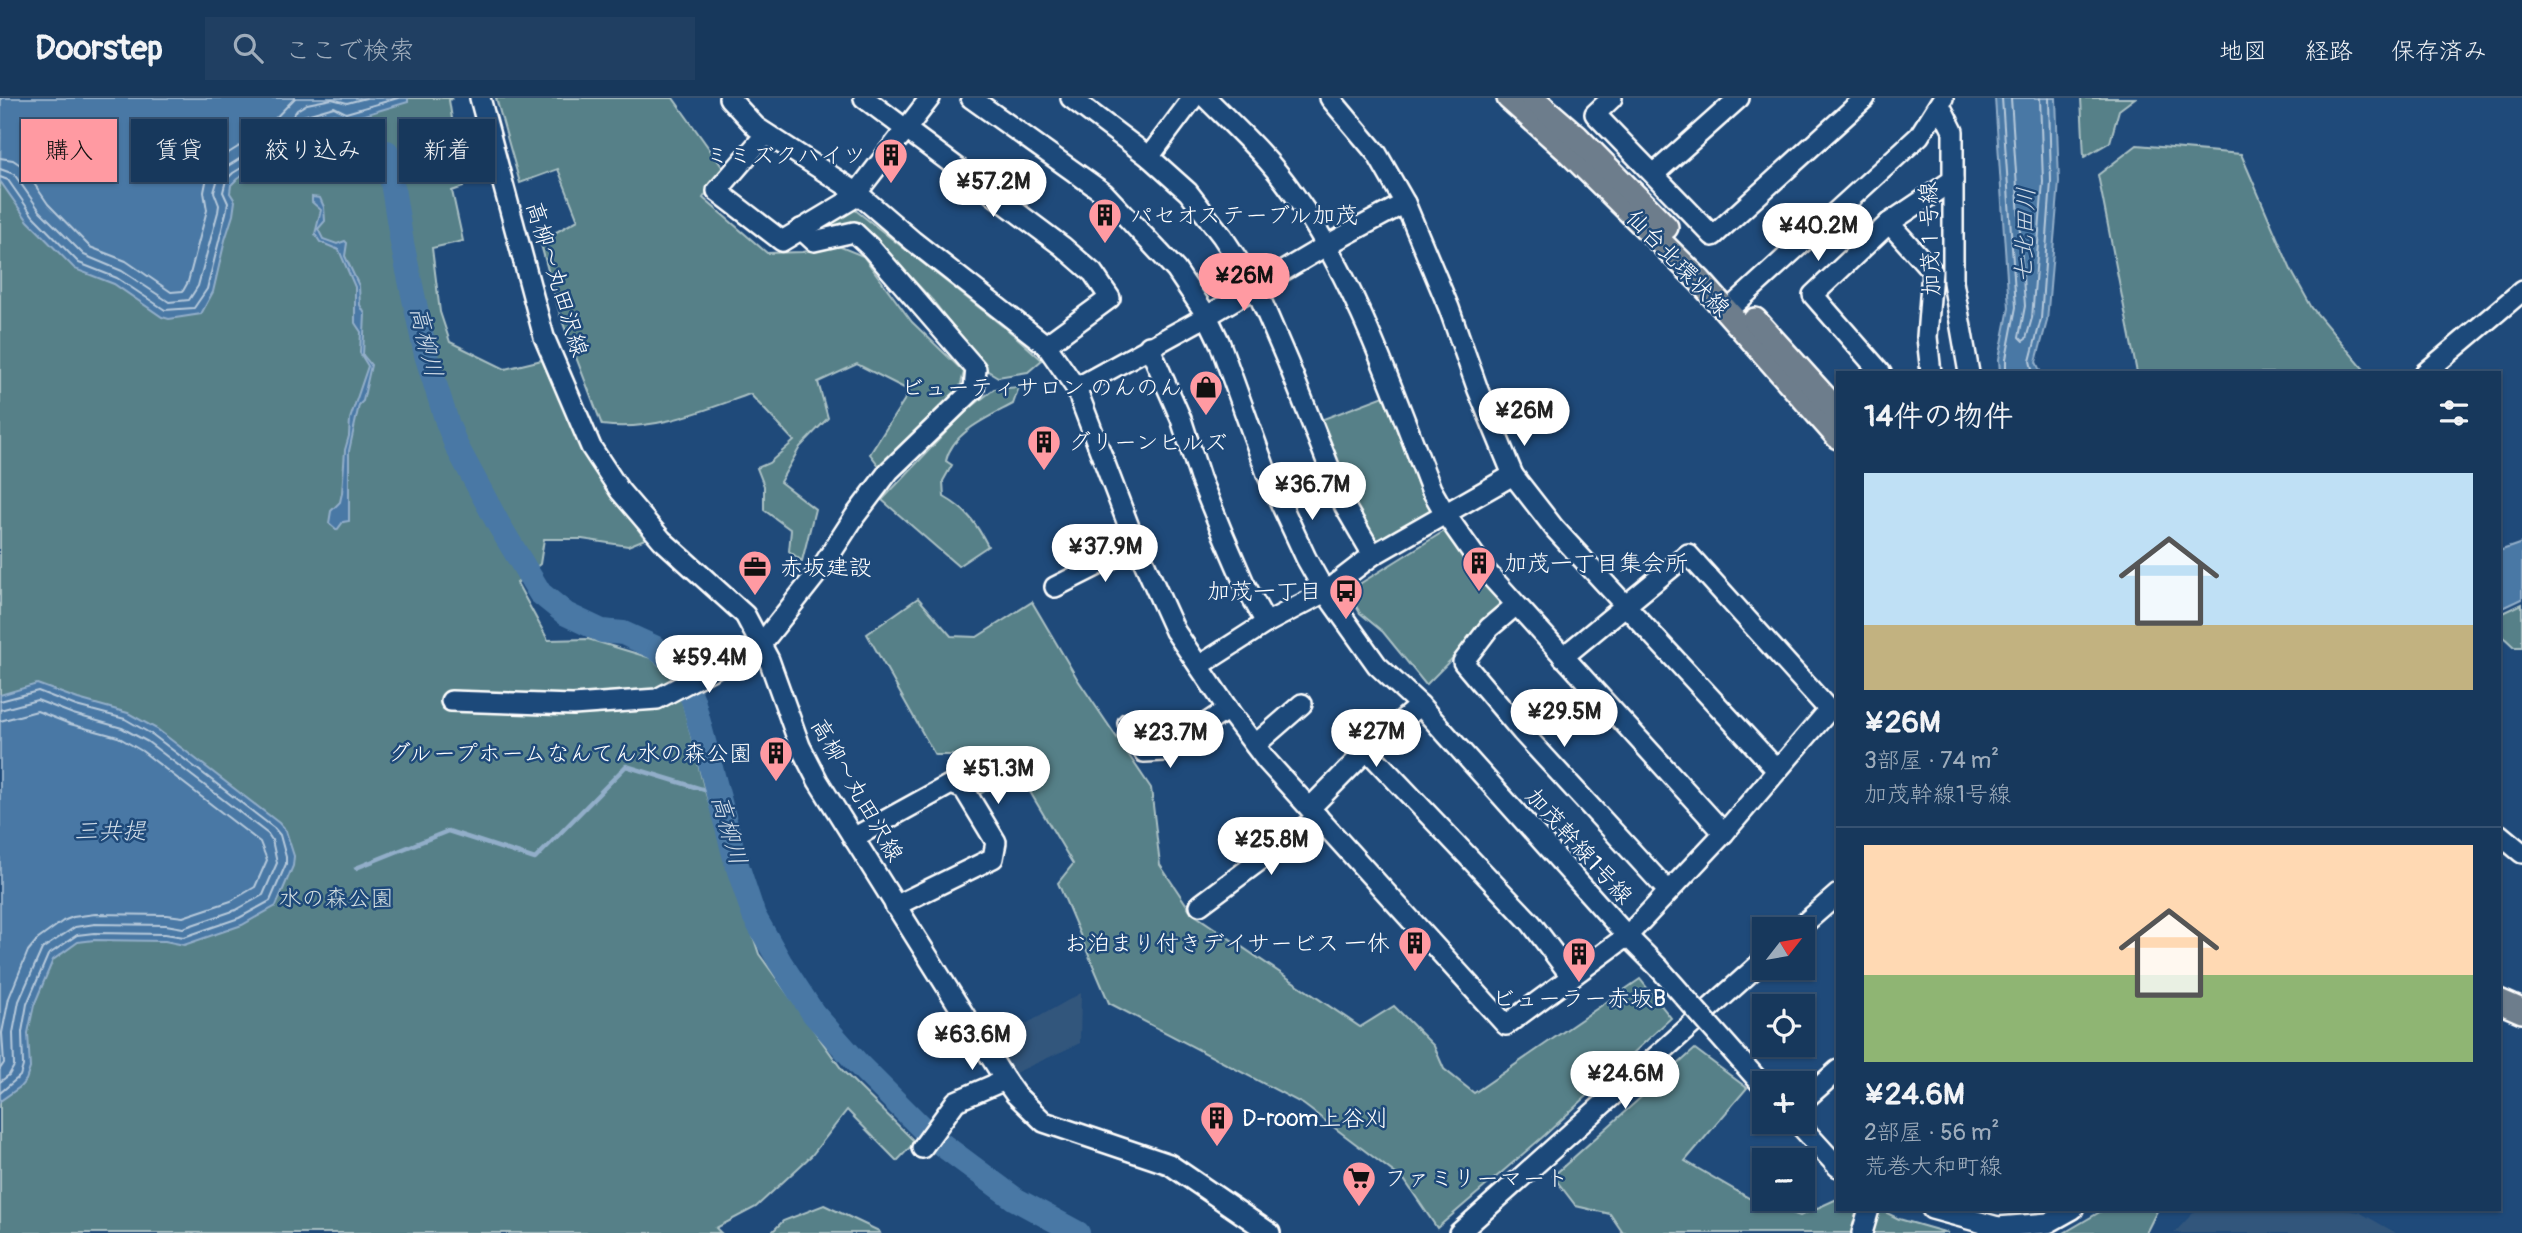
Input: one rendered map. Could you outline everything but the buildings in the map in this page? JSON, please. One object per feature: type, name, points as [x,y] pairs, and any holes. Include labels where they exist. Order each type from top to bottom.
[{"type":"main road","name":"仙台北環状線","points":[[1509,98],[1567,150],[1700,281],[1731,306],[1836,410]]},
{"type":"main road","name":"仙台北環状線","points":[[1532,98],[1616,175],[1731,306],[1836,435]]},
{"type":"main road","points":[[2501,986],[2522,994]]},
{"type":"main road","points":[[2501,1002],[2522,1011]]},
{"type":"street","name":"高柳～丸田沢線","points":[[480,98],[544,337],[591,447],[620,491],[662,540],[745,615],[762,643],[800,746],[853,838],[1005,1080],[1015,1094],[1044,1122],[1169,1164],[1270,1233]]},
{"type":"street","points":[[729,98],[766,134],[856,192],[913,242],[1046,345],[1076,387],[1136,546],[1174,631],[1255,745],[1506,1025],[1627,936],[1724,833],[1829,710],[1688,554],[1563,657]]},
{"type":"street","points":[[864,98],[1029,219],[1093,273],[1110,298],[1046,345]]},
{"type":"street","points":[[766,134],[717,191],[782,241],[852,199],[930,98]]},
{"type":"street","name":"加茂幹線1号線","points":[[971,98],[1104,193],[1176,270],[1207,316],[1219,341],[1267,474],[1306,558],[1325,592],[1377,665],[1420,705],[1752,1073]]},
{"type":"street","points":[[1071,98],[1149,157],[1188,192],[1222,236],[1255,286],[1345,507],[1373,555]]},
{"type":"street","points":[[1149,157],[1193,98]]},
{"type":"street","points":[[1206,98],[1253,144],[1293,192],[1326,245],[1358,309],[1431,489],[1484,569],[1724,833]]},
{"type":"street","points":[[1330,98],[1377,154],[1405,204],[1449,308],[1478,390],[1513,475],[1555,529],[1777,770]]},
{"type":"street","points":[[1612,98],[1595,114],[1713,236],[1865,98]]},
{"type":"street","points":[[1654,174],[1739,98]]},
{"type":"street","points":[[1731,306],[1920,136],[1942,101]]},
{"type":"street","name":"加茂１号線","points":[[1942,101],[1953,131],[1953,282],[1969,371]]},
{"type":"street","points":[[1879,371],[1814,295],[1889,223],[1953,180]]},
{"type":"street","points":[[1076,387],[1207,316],[1326,245],[1405,204]]},
{"type":"street","points":[[1889,223],[1932,271],[1927,337],[1931,371]]},
{"type":"street","points":[[451,701],[573,705],[657,699],[762,643],[822,567],[855,516],[890,471],[974,388],[976,369],[872,248],[854,232],[814,241],[801,229]]},
{"type":"street","points":[[2427,371],[2522,291]]},
{"type":"street","points":[[1149,346],[1181,419],[1200,478],[1222,532],[1244,583],[1266,623]]},
{"type":"street","points":[[1199,666],[1266,623],[1325,592],[1373,555],[1513,475]]},
{"type":"street","points":[[1055,587],[1136,546]]},
{"type":"street","points":[[1516,605],[1489,628],[1463,662],[1522,732],[1668,891]]},
{"type":"street","points":[[1255,745],[1302,704]]},
{"type":"street","points":[[1200,905],[1314,813],[1367,750],[1420,705]]},
{"type":"street","points":[[1128,723],[1144,752],[1164,751],[1228,709]]},
{"type":"street","points":[[1367,750],[1531,923],[1571,976]]},
{"type":"street","points":[[853,838],[951,784],[964,789],[996,842],[993,858],[895,906]]},
{"type":"street","points":[[2501,837],[2522,853]]},
{"type":"street","points":[[1812,917],[1836,896]]},
{"type":"street","points":[[1459,1233],[1752,971]]},
{"type":"street","points":[[1815,1090],[1836,1071]]},
{"type":"street","points":[[922,1148],[956,1101],[1005,1080]]},
{"type":"street","points":[[1808,1134],[1836,1165]]},
{"type":"street","points":[[1862,1233],[1868,1211]]},
{"type":"street","points":[[1939,1211],[1998,1227],[2048,1223],[2069,1211]]},
{"type":"shaded area","points":[[1081,993],[1080,1043],[1015,1073],[994,1042]]},
{"type":"shaded area","points":[[2195,1211],[2352,1211],[2359,1212],[2396,1233],[2174,1233]]},
{"type":"green space","name":"水の森公園","points":[[0,98],[453,98],[449,100],[452,119],[399,119],[399,182],[462,182],[463,187],[452,191],[463,241],[432,248],[440,312],[450,342],[505,369],[542,360],[584,454],[645,539],[628,546],[582,539],[544,539],[540,564],[517,583],[548,640],[588,639],[651,658],[669,674],[682,700],[705,791],[759,954],[843,1071],[915,1142],[897,1161],[847,1110],[812,1155],[756,1207],[716,1228],[721,1233],[0,1233]]},
{"type":"green space","points":[[496,98],[673,98],[723,168],[703,198],[767,253],[803,252],[836,245],[863,256],[912,322],[964,372],[958,395],[880,467],[870,454],[910,391],[857,364],[818,382],[828,418],[800,447],[780,482],[815,509],[802,561],[789,551],[791,530],[764,510],[764,486],[757,468],[769,463],[794,441],[750,394],[659,423],[640,426],[602,425],[561,318],[540,241],[578,220],[558,169],[520,183]]},
{"type":"green space","points":[[2081,98],[2135,98],[2119,110],[2110,142],[2084,157]]},
{"type":"green space","points":[[2137,145],[2241,154],[2291,270],[2312,308],[2365,371],[2137,371],[2098,175]]},
{"type":"green space","points":[[854,209],[1042,360],[1028,372],[998,377],[988,371],[933,301],[861,224],[824,234],[820,230]]},
{"type":"green space","points":[[1019,387],[1013,404],[973,426],[956,442],[946,461],[952,465],[943,481],[944,497],[970,518],[988,546],[958,566],[882,500],[964,413],[994,389]]},
{"type":"green space","points":[[1384,396],[1410,465],[1433,505],[1429,516],[1378,542],[1354,510],[1318,421]]},
{"type":"green space","points":[[1446,530],[1504,606],[1426,685],[1383,632],[1360,613],[1353,601],[1353,588]]},
{"type":"green space","points":[[918,598],[951,636],[977,637],[1032,602],[1078,680],[1151,788],[1160,865],[1192,913],[1360,1027],[1394,1006],[1434,1046],[1444,1069],[1474,1093],[1640,979],[1671,1018],[1545,1135],[1437,1228],[1405,1181],[1303,1104],[1109,1003],[1058,883],[1073,864],[1008,755],[935,755],[867,634]]},
{"type":"green space","points":[[2522,604],[2522,647],[2514,647],[2501,635],[2501,614]]},
{"type":"green space","points":[[984,758],[1000,783],[978,795],[962,770]]},
{"type":"green space","points":[[1695,1049],[1747,1088],[1685,1161],[1752,1199],[1752,1211],[1786,1211],[1800,1216],[1836,1199],[1836,1211],[1883,1211],[1899,1219],[1948,1233],[1623,1233],[1610,1214],[1576,1206],[1553,1176]]},
{"type":"green space","points":[[824,1205],[880,1233],[771,1233],[783,1221]]},
{"type":"green space","points":[[2102,1211],[2157,1211],[2146,1233],[2064,1233]]},
{"type":"water","points":[[1,98],[408,98],[408,102],[351,119],[341,119],[334,114],[316,119],[241,119],[241,177],[231,185],[230,193],[235,201],[233,215],[213,292],[201,314],[169,319],[162,317],[114,284],[75,269],[28,221],[0,181]]},
{"type":"water","name":"七北田川","points":[[1995,98],[2056,98],[2059,182],[2047,321],[2036,362],[2040,371],[2000,371],[1999,359],[2009,308]]},
{"type":"water","points":[[312,197],[320,198],[324,207],[325,221],[318,229],[323,239],[337,244],[345,241],[347,243],[345,256],[359,286],[360,305],[365,314],[363,355],[371,365],[349,451],[349,521],[343,522],[337,530],[329,523],[331,511],[340,502],[350,419],[368,366],[360,353],[361,332],[355,323],[355,287],[339,250],[320,242],[315,234],[321,210],[312,202]]},
{"type":"water","points":[[2522,543],[2522,599],[2501,609],[2501,550]]},
{"type":"water","name":"三共提","points":[[37,684],[128,713],[157,729],[279,823],[286,831],[294,856],[293,866],[276,906],[242,925],[184,945],[165,941],[78,942],[53,960],[34,1005],[28,1033],[30,1068],[26,1080],[0,1101],[0,695]]},
{"type":"waterway","name":"高柳川","points":[[387,152],[402,243],[426,355],[447,422],[456,445],[499,525],[540,593],[566,614],[602,631],[623,633],[654,647],[678,665],[693,700],[736,862],[754,916],[813,1013],[859,1065],[929,1135],[1015,1199],[1078,1233]]},
{"type":"waterway","points":[[356,868],[448,831],[535,859],[626,766],[718,794]]},
{"type":"place","name":"ミミズクハイツ","points":[[891,185]]},
{"type":"place","name":"パセオステーブル加茂","points":[[1105,245]]},
{"type":"place","name":"ビューティサロン のんのん","points":[[1206,417]]},
{"type":"place","name":"グリーンヒルズ","points":[[1044,472]]},
{"type":"place","name":"加茂一丁目集会所","points":[[1479,593]]},
{"type":"place","name":"赤坂建設","points":[[755,597]]},
{"type":"place","name":"加茂一丁目","points":[[1346,621]]},
{"type":"place","name":"グループホームなんてん水の森公園","points":[[776,783]]},
{"type":"place","name":"お泊まり付きデイサービス 一休","points":[[1415,973]]},
{"type":"place","name":"ビューラー赤坂B","points":[[1579,984]]},
{"type":"place","name":"D-room上谷刈","points":[[1217,1148]]},
{"type":"place","name":"ファミリーマート","points":[[1359,1208]]}]
